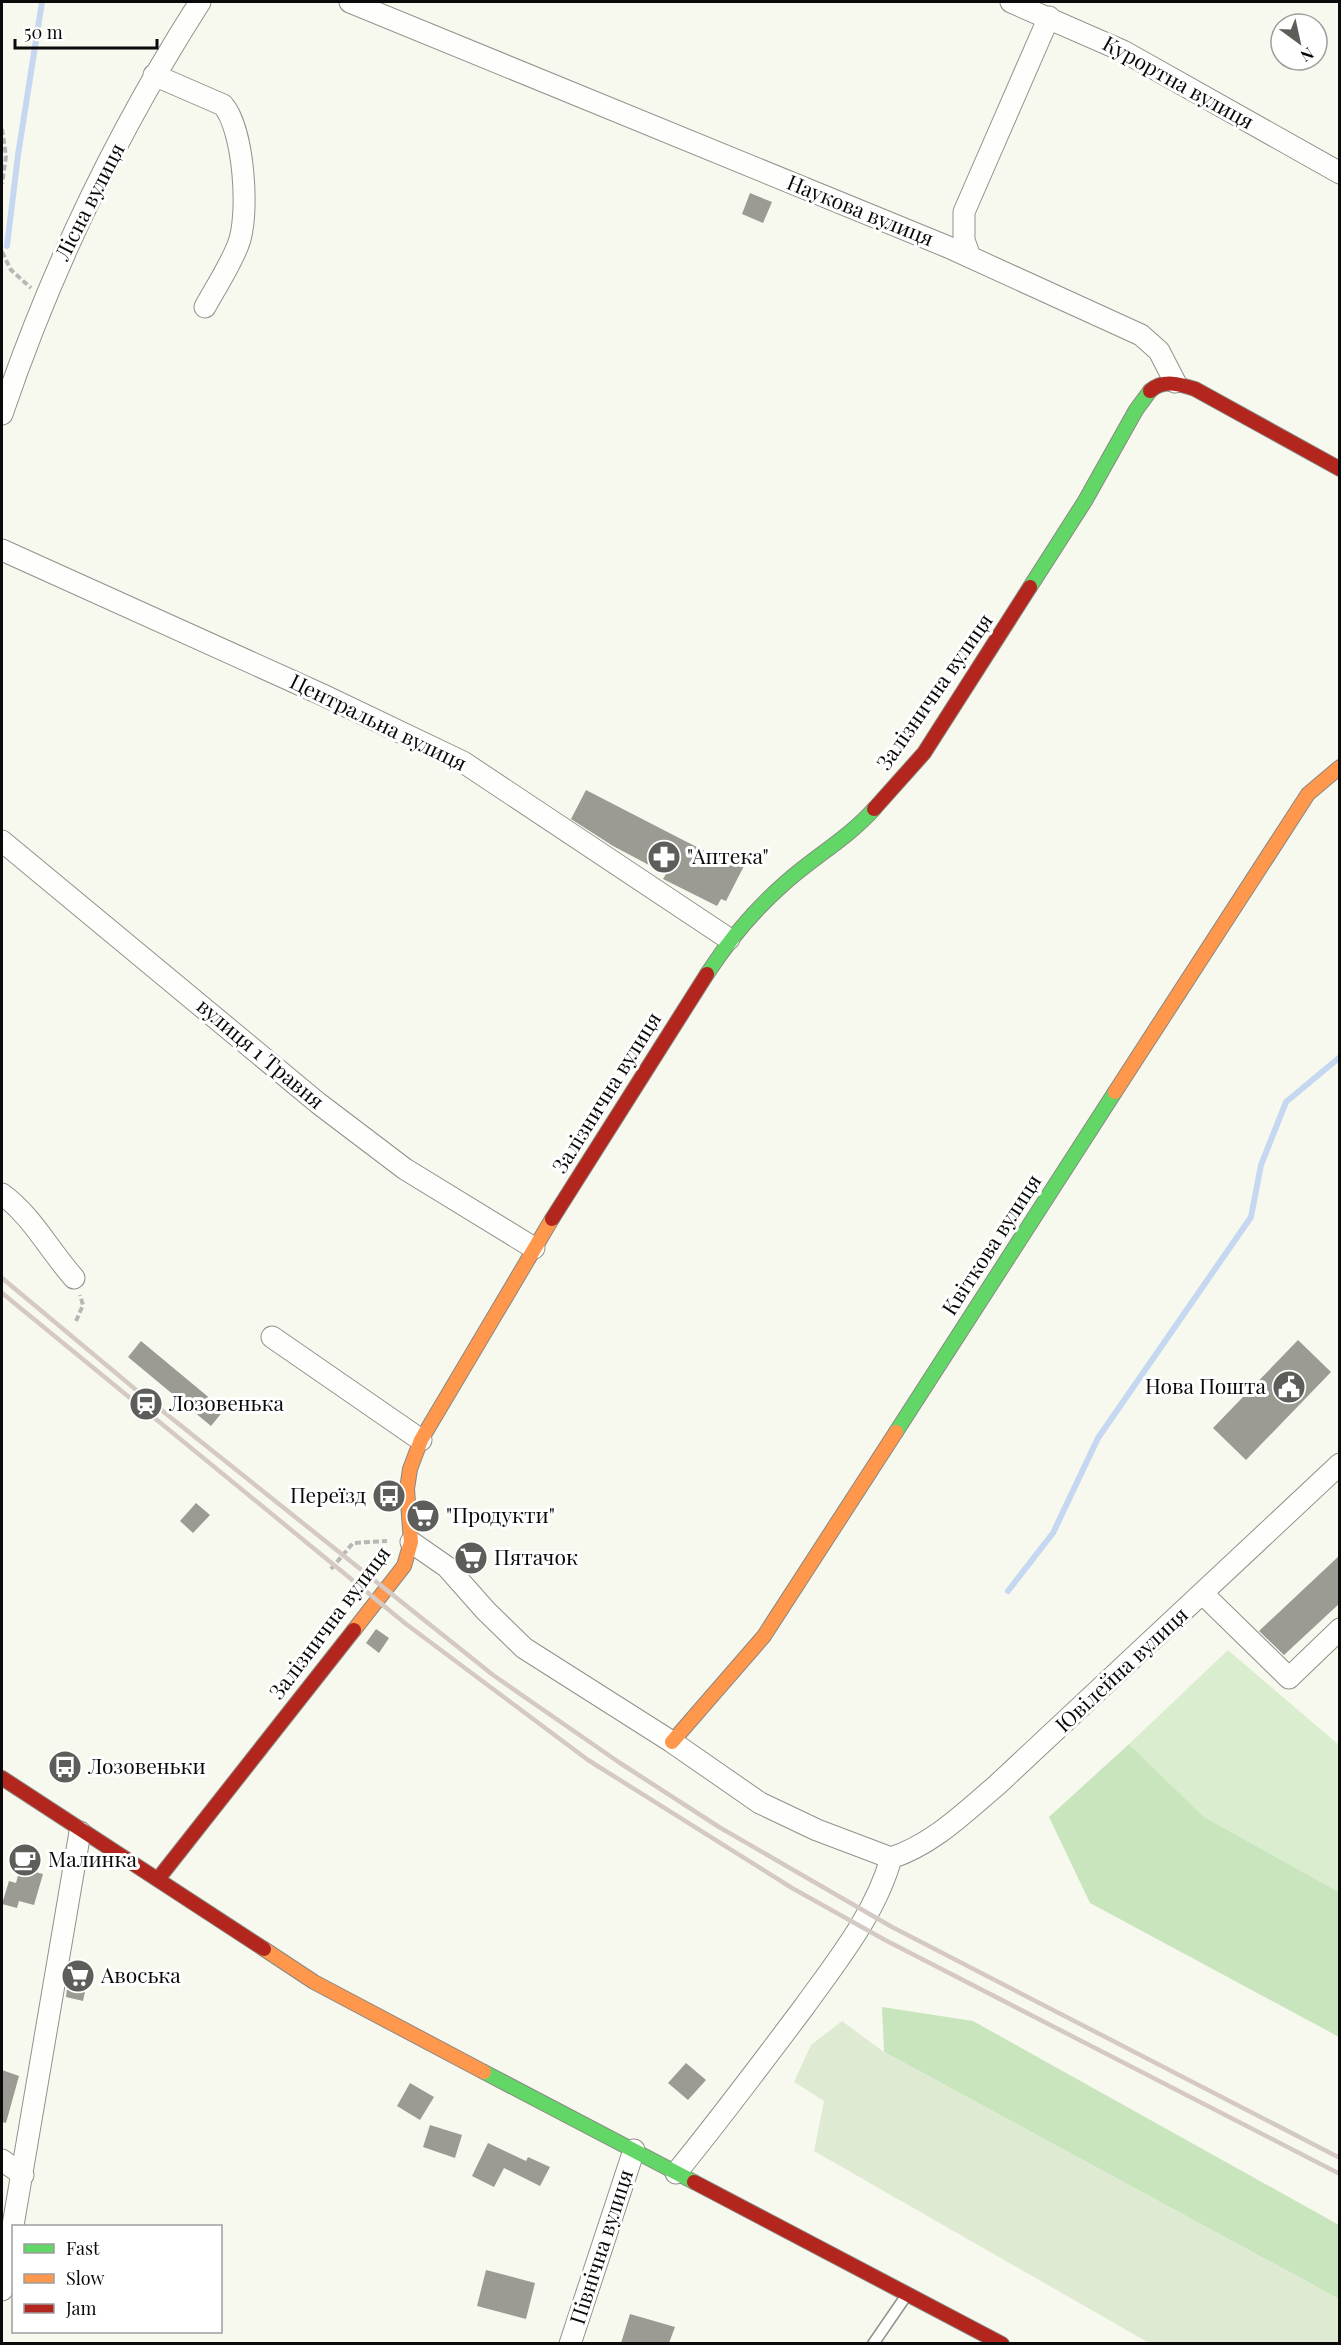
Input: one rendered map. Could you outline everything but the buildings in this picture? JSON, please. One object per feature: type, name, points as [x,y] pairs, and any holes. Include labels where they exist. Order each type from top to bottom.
[{"type":"street","name":"Лісна вулиця","points":[[2,414],[58,265],[154,75],[200,2]]},
{"type":"street","name":"Наукова вулиця","points":[[350,2],[970,258],[1141,335],[1159,351],[1175,382]]},
{"type":"street","name":"Курортна вулиця","points":[[1011,2],[1123,51],[1340,173]]},
{"type":"street","points":[[970,258],[962,231],[964,212],[1049,17]]},
{"type":"street","points":[[154,75],[223,105],[231,114],[239,135],[244,221],[238,245],[205,307]]},
{"type":"street","points":[[1175,382],[1195,389],[1340,469]]},
{"type":"street","name":"Залізнична вулиця","points":[[158,1879],[404,1566],[411,1542],[407,1489],[410,1468],[421,1440],[534,1248],[729,939],[785,883],[859,826],[924,753],[1085,501],[1136,410],[1153,388],[1175,382]]},
{"type":"street","name":"Центральна вулиця","points":[[2,550],[324,695],[463,762],[729,939]]},
{"type":"street","name":"Квіткова вулиця","points":[[672,1742],[764,1636],[1308,794],[1340,767]]},
{"type":"street","name":"вулиця 1 Травня","points":[[2,841],[318,1102],[405,1169],[534,1248]]},
{"type":"street","points":[[2,1194],[14,1202],[35,1226],[54,1256],[74,1278]]},
{"type":"street","points":[[272,1337],[421,1440]]},
{"type":"street","name":"Ювілейна вулиця","points":[[891,1858],[916,1850],[950,1825],[1044,1743],[1340,1464]]},
{"type":"street","points":[[411,1542],[447,1567],[486,1611],[524,1648],[672,1742],[760,1803],[817,1830],[891,1858],[884,1884],[844,1951],[748,2082],[676,2173]]},
{"type":"street","points":[[1203,1594],[1288,1678],[1340,1629]]},
{"type":"street","points":[[2,1778],[80,1832],[158,1879],[314,1982],[1002,2343]]},
{"type":"street","points":[[14,2225],[80,1832]]},
{"type":"street","name":"Північна вулиця","points":[[570,2343],[634,2150]]},
{"type":"street","points":[[2,2160],[23,2175]]},
{"type":"street","points":[[2,2290],[12,2235]]},
{"type":"lane","points":[[873,2343],[908,2293]]},
{"type":"path","points":[[2,129],[6,156],[2,184]]},
{"type":"path","points":[[2,252],[11,270],[45,299]]},
{"type":"path","points":[[74,1278],[83,1305],[76,1321]]},
{"type":"path","points":[[332,1569],[353,1543],[373,1540],[411,1542]]},
{"type":"green space","points":[[1228,1650],[1339,1745],[1339,1892],[1204,1817],[1129,1744]]},
{"type":"green space","points":[[1129,1744],[1204,1817],[1339,1892],[1339,2037],[1090,1903],[1049,1817]]},
{"type":"green space","points":[[882,2007],[973,2021],[1339,2225],[1339,2299],[884,2052]]},
{"type":"green space","points":[[842,2021],[884,2052],[1339,2299],[1339,2343],[1149,2343],[814,2151],[824,2101],[794,2082],[811,2045]]},
{"type":"waterway","points":[[7,246],[18,155],[42,2]]},
{"type":"waterway","points":[[1008,1591],[1053,1533],[1098,1438],[1251,1217],[1261,1165],[1286,1102],[1340,1057]]},
{"type":"railway","points":[[2,1278],[135,1389],[493,1675],[620,1763],[719,1827],[892,1927],[1340,2158]]},
{"type":"railway","points":[[2,1293],[406,1624],[588,1760],[792,1888],[885,1940],[1340,2174]]},
{"type":"traffic: fast","points":[[1030,587],[1085,501],[1136,410],[1150,391]]},
{"type":"traffic: fast","points":[[707,974],[733,937],[774,893],[853,829],[874,809]]},
{"type":"traffic: fast","points":[[896,1432],[1115,1092]]},
{"type":"traffic: fast","points":[[484,2072],[694,2182]]},
{"type":"traffic: slow","points":[[1115,1092],[1308,794],[1340,767]]},
{"type":"traffic: slow","points":[[354,1630],[404,1566],[411,1542],[407,1489],[410,1469],[421,1440],[552,1219]]},
{"type":"traffic: slow","points":[[672,1742],[764,1636],[896,1432]]},
{"type":"traffic: slow","points":[[264,1949],[314,1982],[484,2072]]},
{"type":"traffic: jam","points":[[1150,391],[1166,384],[1178,384],[1195,389],[1340,469]]},
{"type":"traffic: jam","points":[[874,809],[924,753],[1030,587]]},
{"type":"traffic: jam","points":[[552,1219],[707,974]]},
{"type":"traffic: jam","points":[[158,1879],[354,1630]]},
{"type":"traffic: jam","points":[[2,1778],[264,1949]]},
{"type":"traffic: jam","points":[[694,2182],[1002,2344]]},
{"type":"place","name":"\"Аптека\"","points":[[664,857]]},
{"type":"place","name":"Нова Пошта","points":[[1289,1387]]},
{"type":"place","name":"Лозовенька","points":[[146,1404]]},
{"type":"place","name":"Переїзд","points":[[389,1496]]},
{"type":"place","name":"\"Продукти\"","points":[[423,1516]]},
{"type":"place","name":"Пятачок","points":[[471,1558]]},
{"type":"place","name":"Лозовеньки","points":[[65,1767]]},
{"type":"place","name":"Малинка","points":[[25,1860]]},
{"type":"place","name":"Авоська","points":[[78,1976]]}]
